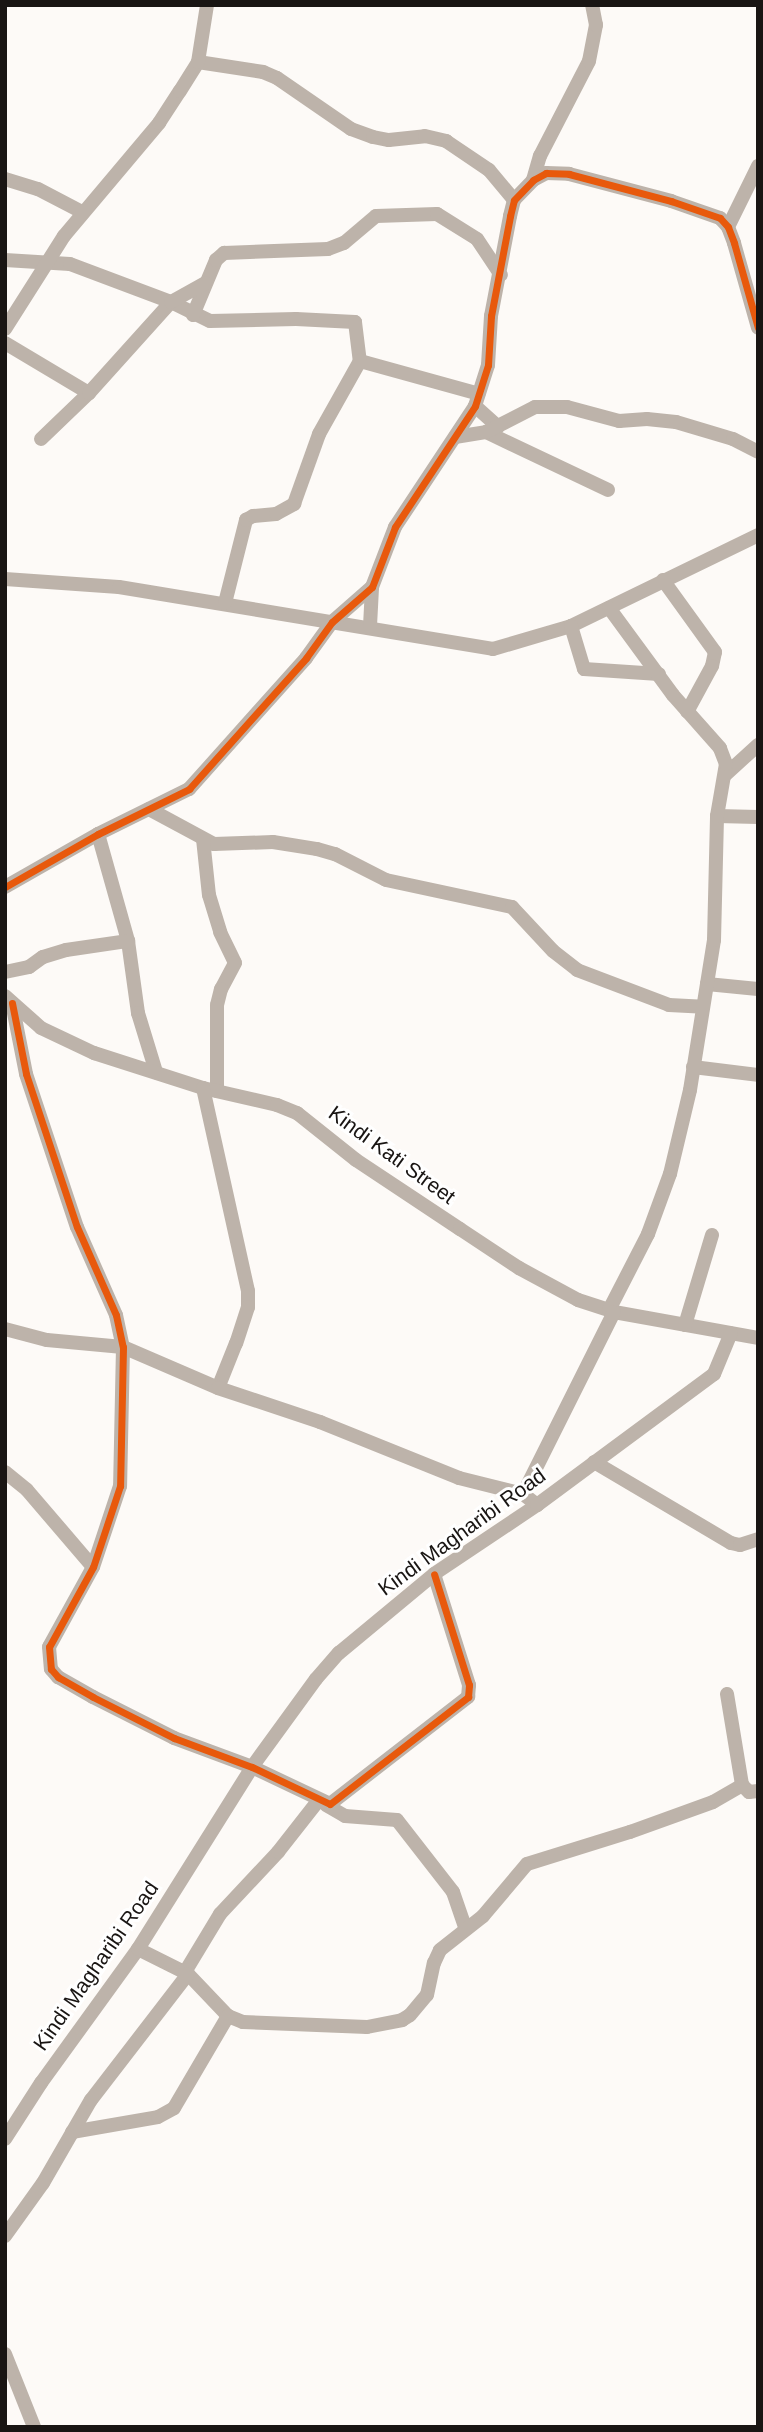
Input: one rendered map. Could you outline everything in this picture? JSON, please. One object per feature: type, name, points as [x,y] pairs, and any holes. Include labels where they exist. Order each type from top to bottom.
[{"type":"street","points":[[5,329],[47,261],[82,212],[159,123],[198,62],[207,5]]},
{"type":"street","points":[[533,180],[540,156],[589,61],[596,25],[592,5]]},
{"type":"street","points":[[198,62],[245,68],[270,75],[351,129],[373,137],[389,140],[425,136],[446,141],[489,170],[514,200]]},
{"type":"street","points":[[728,227],[757,171]]},
{"type":"street","points":[[370,626],[372,587],[395,527],[477,400],[488,365],[491,316],[514,200],[533,180],[552,173],[590,179],[709,213],[728,227],[754,301],[758,328]]},
{"type":"street","points":[[5,179],[38,189],[82,212]]},
{"type":"street","points":[[193,314],[216,260],[223,253],[328,249],[344,243],[376,216],[430,213],[477,239],[500,275]]},
{"type":"street","points":[[5,261],[70,264],[219,323],[296,319],[355,322],[360,361],[319,434],[294,504],[276,514],[253,516],[246,520],[225,603]]},
{"type":"street","points":[[41,439],[89,393],[171,302],[205,283]]},
{"type":"street","points":[[5,343],[89,393]]},
{"type":"street","points":[[360,361],[477,400],[492,429],[608,490]]},
{"type":"street","points":[[455,437],[492,429],[535,407],[567,407],[620,421],[647,418],[676,422],[733,439],[758,452]]},
{"type":"street","points":[[5,579],[119,587],[370,626],[493,649],[571,626],[758,535]]},
{"type":"street","points":[[663,580],[715,652],[712,666],[687,712]]},
{"type":"street","points":[[5,887],[98,834],[189,789],[306,659],[332,622],[372,587]]},
{"type":"street","points":[[523,1493],[648,1234],[670,1174],[693,1067],[707,984],[718,882],[717,817],[726,765],[720,748],[687,712],[609,608]]},
{"type":"street","points":[[571,626],[584,668],[659,674]]},
{"type":"street","points":[[725,775],[758,745]]},
{"type":"street","points":[[149,809],[203,839],[223,845],[274,842],[317,849],[386,880],[512,907],[553,951],[577,970],[669,1005],[703,1007]]},
{"type":"street","points":[[717,817],[758,817]]},
{"type":"street","points":[[98,834],[128,941],[138,1013],[156,1072]]},
{"type":"street","points":[[203,839],[209,895],[220,932],[235,963],[221,989],[210,1089],[248,1291],[247,1307],[236,1343],[218,1388]]},
{"type":"street","points":[[5,972],[29,967],[43,957],[66,950],[128,941]]},
{"type":"street","points":[[707,984],[758,989]]},
{"type":"street","points":[[9,1000],[26,1074],[77,1227],[116,1315],[124,1347],[120,1486],[93,1567],[49,1647],[51,1669],[58,1677],[93,1697],[174,1738],[252,1767],[345,1816],[397,1820],[453,1892],[466,1928]]},
{"type":"street","name":"Kindi Kati Street","points":[[9,1000],[41,1028],[94,1053],[297,1113],[356,1160],[519,1268],[578,1300],[611,1311],[758,1338]]},
{"type":"street","points":[[693,1067],[758,1075]]},
{"type":"street","points":[[685,1325],[712,1235]]},
{"type":"street","points":[[5,1329],[47,1340],[124,1347],[218,1388],[320,1422],[459,1478],[523,1493],[537,1505]]},
{"type":"street","name":"Kindi Magharibi Road","points":[[5,2139],[41,2083],[138,1949],[252,1767],[316,1679],[339,1653],[434,1574],[537,1505],[714,1374],[731,1333]]},
{"type":"street","points":[[594,1462],[731,1543],[740,1545],[758,1539]]},
{"type":"street","points":[[5,1472],[27,1490],[93,1567]]},
{"type":"street","points":[[5,2236],[43,2183],[91,2100],[187,1973],[220,1914],[322,1803],[342,1797],[468,1697],[469,1685],[434,1574]]},
{"type":"street","points":[[727,1694],[742,1785],[749,1792],[758,1791]]},
{"type":"street","points":[[138,1949],[187,1973],[228,2016],[243,2022],[367,2027],[402,2020],[410,2015],[427,1995],[434,1963],[440,1950],[493,1906],[527,1864],[630,1832],[713,1802],[742,1785]]},
{"type":"street","points":[[72,2132],[158,2118],[174,2108],[228,2016]]},
{"type":"street","points":[[5,2354],[34,2427]]},
{"type":"cycle path","points":[[5,887],[98,834],[189,789],[306,658],[332,622],[372,587],[395,527],[475,406],[488,365],[491,316],[514,200],[533,180],[546,173],[569,174],[671,201],[720,218],[728,227],[734,243],[758,328]]},
{"type":"cycle path","points":[[12,1003],[26,1074],[77,1227],[116,1315],[123,1347],[120,1486],[93,1567],[49,1647],[51,1669],[58,1677],[93,1697],[174,1738],[252,1767],[330,1804],[468,1697],[469,1685],[434,1574]]}]
